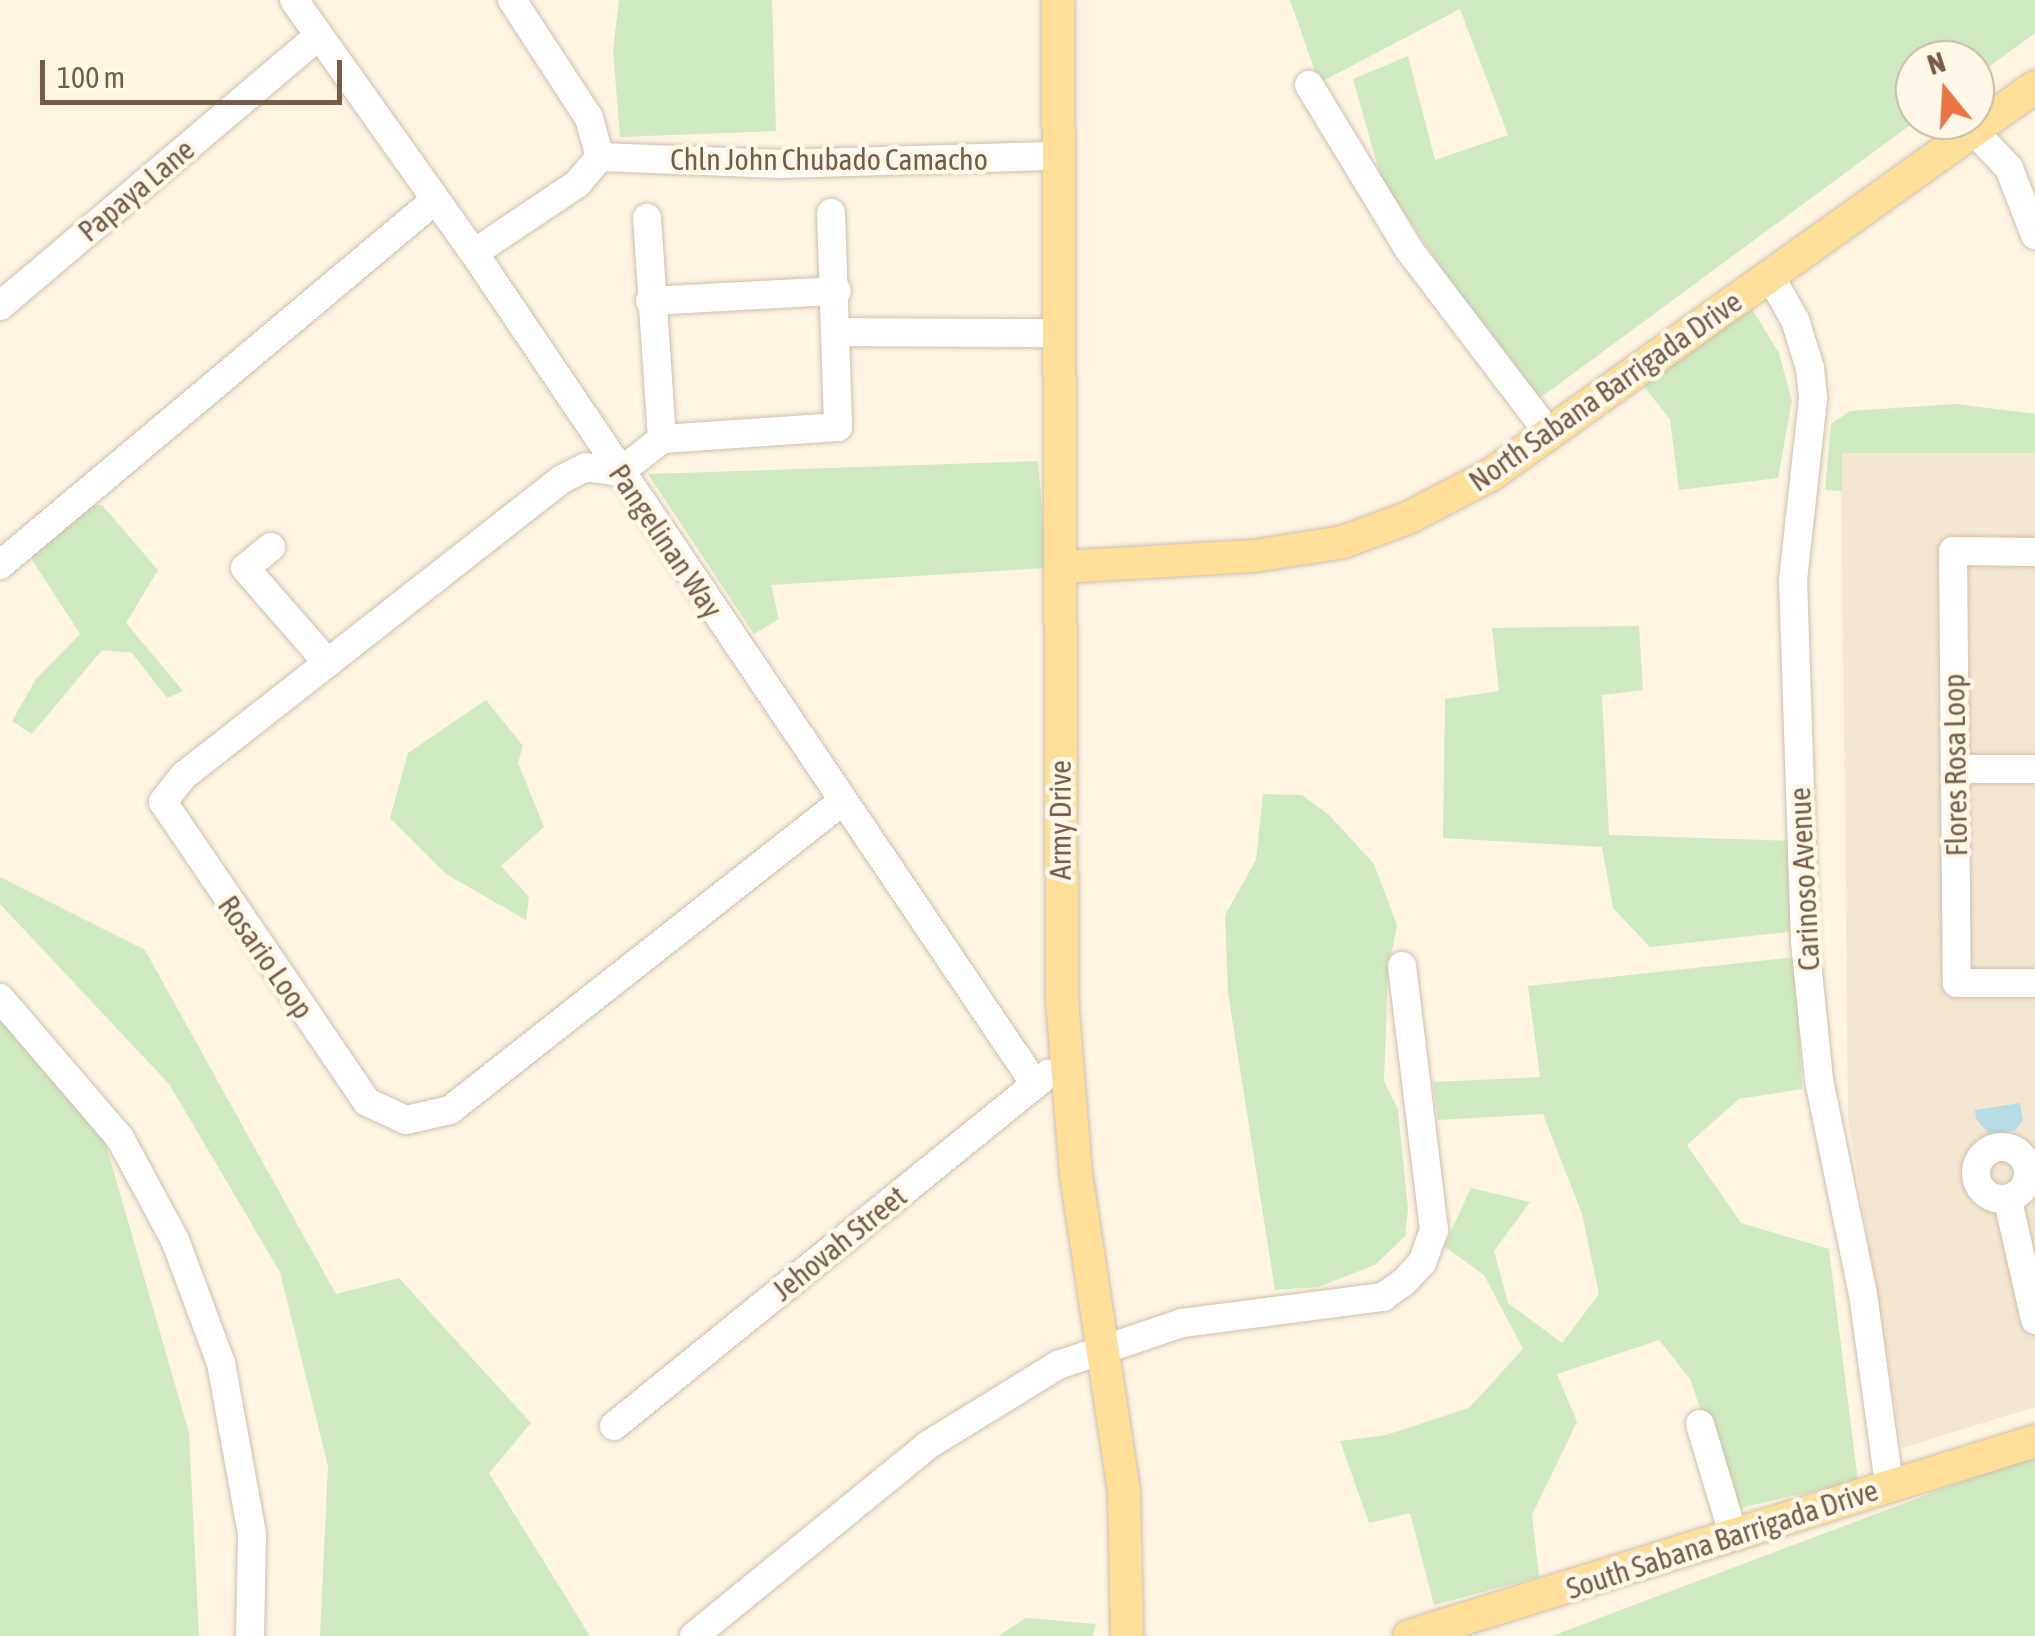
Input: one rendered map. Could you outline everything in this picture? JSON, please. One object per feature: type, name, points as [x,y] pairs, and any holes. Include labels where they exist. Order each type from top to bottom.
[{"type":"main road","name":"Army Drive","points":[[1058,0],[1057,333],[1065,1061],[1129,1547],[1127,1636]]},
{"type":"main road","name":"North Sabana Barrigada Drive","points":[[1995,117],[2035,87]]},
{"type":"main road","name":"North Sabana Barrigada Drive","points":[[1062,568],[1217,560],[1343,542],[1459,492],[1963,140]]},
{"type":"main road","name":"South Sabana Barrigada Drive","points":[[1409,1636],[2035,1441]]},
{"type":"street","name":"Pangelinan Way","points":[[294,0],[474,253],[1035,1084]]},
{"type":"street","points":[[474,253],[578,183],[600,158],[589,118],[512,0]]},
{"type":"street","name":"Papaya Lane","points":[[0,306],[318,36]]},
{"type":"street","points":[[1309,85],[1410,251],[1548,432]]},
{"type":"street","points":[[1982,140],[2009,168],[2035,235]]},
{"type":"street","name":"Chln John Chubado Camacho","points":[[600,158],[782,164],[1058,156]]},
{"type":"street","points":[[0,565],[434,201]]},
{"type":"street","points":[[620,472],[662,439],[838,428],[840,332],[832,213]]},
{"type":"street","points":[[648,218],[650,301],[662,439]]},
{"type":"street","name":"Carinoso Avenue","points":[[1770,276],[1799,329],[1810,368],[1813,398],[1793,579],[1805,942],[1819,1080],[1863,1294],[1889,1486]]},
{"type":"street","points":[[650,301],[837,291]]},
{"type":"street","points":[[840,332],[1057,333]]},
{"type":"street","name":"Rosario Loop","points":[[620,472],[586,467],[562,478],[184,775],[163,802],[367,1102],[406,1120],[450,1110],[842,802]]},
{"type":"street","points":[[272,547],[245,568],[328,663]]},
{"type":"street","name":"Flores Rosa Loop","points":[[2035,552],[1953,551],[1957,983],[2035,983]]},
{"type":"street","points":[[1955,769],[2035,769]]},
{"type":"street","points":[[694,1636],[928,1445],[1015,1389],[1103,1348],[1182,1323],[1383,1297],[1422,1263],[1434,1230],[1402,966]]},
{"type":"street","points":[[0,998],[120,1138],[175,1240],[221,1362],[252,1534],[250,1636]]},
{"type":"street","name":"Jehovah Street","points":[[614,1426],[1065,1061]]},
{"type":"street","points":[[2008,1201],[2035,1320]]},
{"type":"street","points":[[1700,1424],[1734,1537]]},
{"type":"shaded area","points":[[2035,442],[2035,1407],[1902,1448],[1848,1118],[1841,453]]},
{"type":"green space","points":[[619,0],[772,0],[776,131],[620,137],[613,50]]},
{"type":"green space","points":[[1290,0],[2035,0],[2035,33],[1995,62],[1995,40],[1895,40],[1895,136],[1532,404],[1381,178],[1353,79],[1408,56],[1435,160],[1508,135],[1460,9],[1319,83]]},
{"type":"green space","points":[[1746,299],[1779,353],[1792,401],[1778,478],[1679,490],[1670,419],[1637,378]]},
{"type":"green space","points":[[1956,404],[2035,414],[2035,453],[1842,453],[1842,491],[1825,490],[1831,424],[1850,411]]},
{"type":"green space","points":[[1038,461],[1047,568],[771,585],[779,619],[754,634],[648,474]]},
{"type":"green space","points":[[102,505],[158,570],[126,623],[183,691],[167,698],[132,653],[102,650],[32,734],[12,721],[36,679],[80,634],[25,549],[69,506]]},
{"type":"green space","points":[[1639,626],[1643,690],[1602,695],[1609,835],[1794,841],[1796,931],[1650,947],[1613,908],[1602,847],[1443,838],[1445,699],[1499,691],[1492,628]]},
{"type":"green space","points":[[486,700],[523,746],[518,763],[544,827],[501,866],[529,897],[526,920],[446,874],[390,818],[408,753]]},
{"type":"green space","points":[[1263,794],[1302,795],[1329,815],[1374,864],[1397,925],[1388,971],[1384,1081],[1398,1110],[1408,1209],[1405,1236],[1375,1265],[1318,1287],[1275,1290],[1228,993],[1225,915],[1256,860]]},
{"type":"green space","points":[[0,877],[145,950],[336,1294],[399,1278],[531,1423],[489,1473],[590,1636],[320,1636],[328,1466],[280,1272],[169,1084],[0,904]]},
{"type":"green space","points":[[1795,957],[1802,1089],[1739,1099],[1687,1145],[1741,1223],[1829,1249],[1858,1481],[1735,1509],[1690,1379],[1659,1340],[1557,1374],[1577,1422],[1532,1515],[1539,1577],[1434,1605],[1410,1513],[1369,1523],[1340,1441],[1386,1435],[1469,1408],[1523,1349],[1484,1275],[1444,1246],[1471,1188],[1530,1202],[1494,1251],[1508,1303],[1562,1343],[1599,1294],[1582,1214],[1543,1114],[1438,1120],[1433,1082],[1540,1077],[1528,986]]},
{"type":"green space","points":[[0,1010],[96,1110],[189,1433],[199,1636],[0,1636]]},
{"type":"green space","points":[[2035,1454],[2035,1636],[1552,1636]]},
{"type":"green space","points":[[1026,1618],[1096,1624],[1093,1636],[998,1636]]},
{"type":"water","points":[[2020,1103],[2023,1120],[2016,1130],[1990,1135],[1976,1119],[1975,1110]]}]
